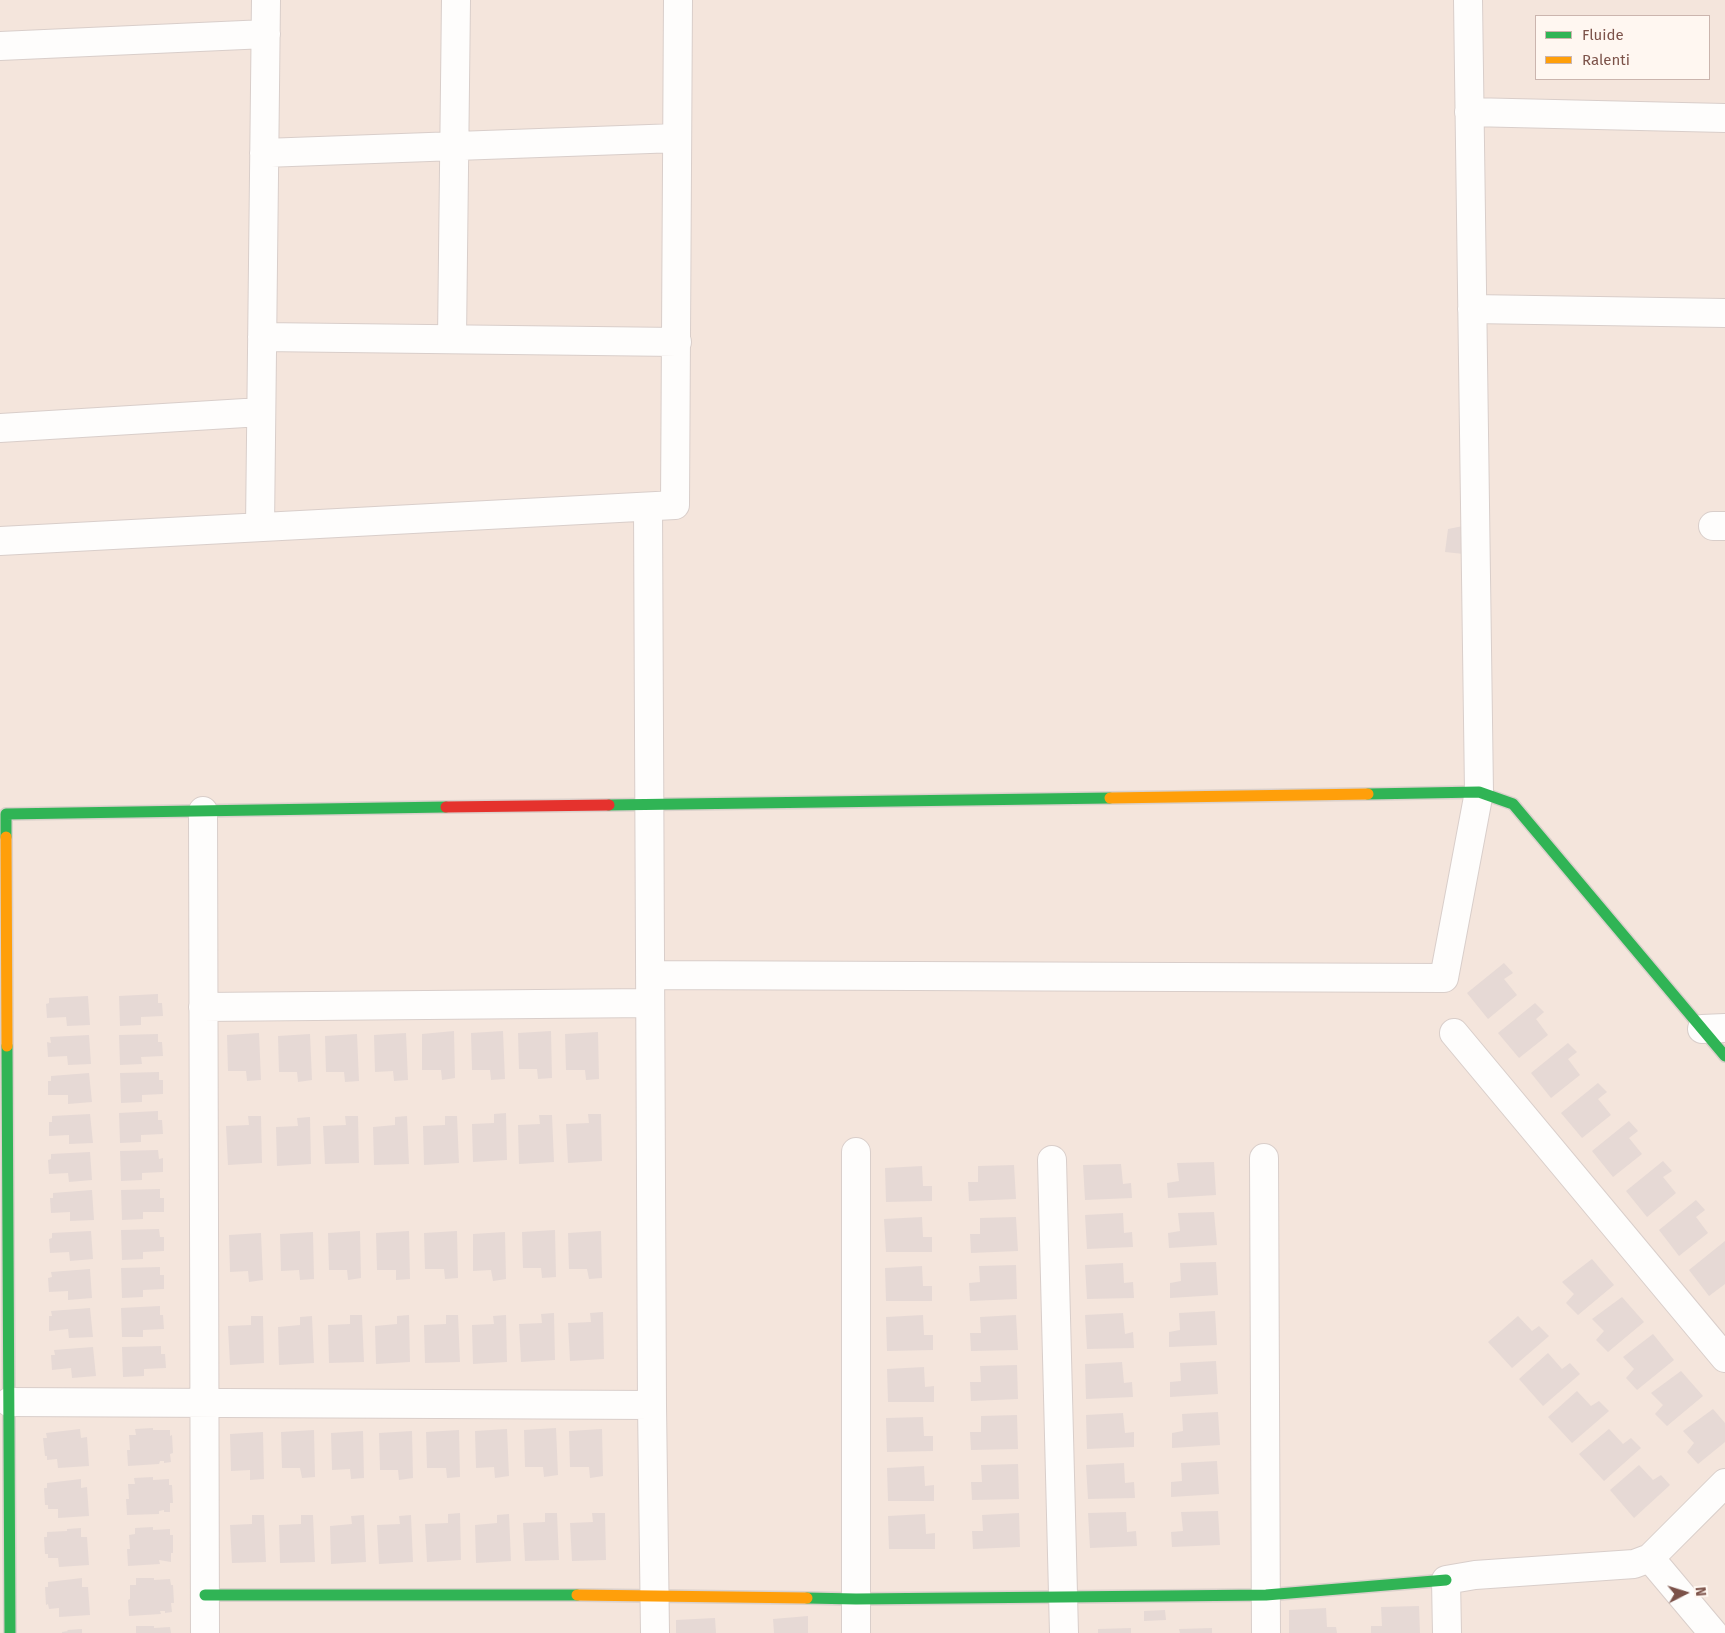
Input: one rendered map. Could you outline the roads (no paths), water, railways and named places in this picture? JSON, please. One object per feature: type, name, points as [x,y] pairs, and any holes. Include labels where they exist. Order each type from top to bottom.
[{"type":"street","points":[[260,528],[266,0]]},
{"type":"street","points":[[452,339],[456,0]]},
{"type":"street","points":[[0,541],[676,505],[678,0]]},
{"type":"street","points":[[650,975],[1444,978],[1479,792],[1468,0]]},
{"type":"street","points":[[0,46],[266,34]]},
{"type":"street","points":[[1469,112],[1725,118]]},
{"type":"street","points":[[264,153],[678,138]]},
{"type":"street","points":[[1472,309],[1725,313]]},
{"type":"street","points":[[262,337],[676,342]]},
{"type":"street","points":[[0,428],[261,412]]},
{"type":"street","points":[[648,507],[652,1405],[655,1633]]},
{"type":"street","points":[[10,1633],[9,1402],[4,1204],[6,814],[1479,792],[1513,804],[1714,1029],[1725,1056]]},
{"type":"street","points":[[203,811],[205,1633]]},
{"type":"street","points":[[203,1007],[650,1004]]},
{"type":"street","points":[[1454,1033],[1725,1358]]},
{"type":"street","points":[[856,1152],[856,1633]]},
{"type":"street","points":[[1264,1158],[1266,1633]]},
{"type":"street","points":[[1052,1160],[1064,1633]]},
{"type":"street","points":[[9,1402],[652,1405]]},
{"type":"street","points":[[205,1595],[655,1595],[856,1599],[1266,1595],[1634,1564],[1650,1558],[1725,1483]]},
{"type":"street","points":[[1650,1558],[1713,1633]]},
{"type":"street","points":[[1446,1580],[1447,1633]]}]
